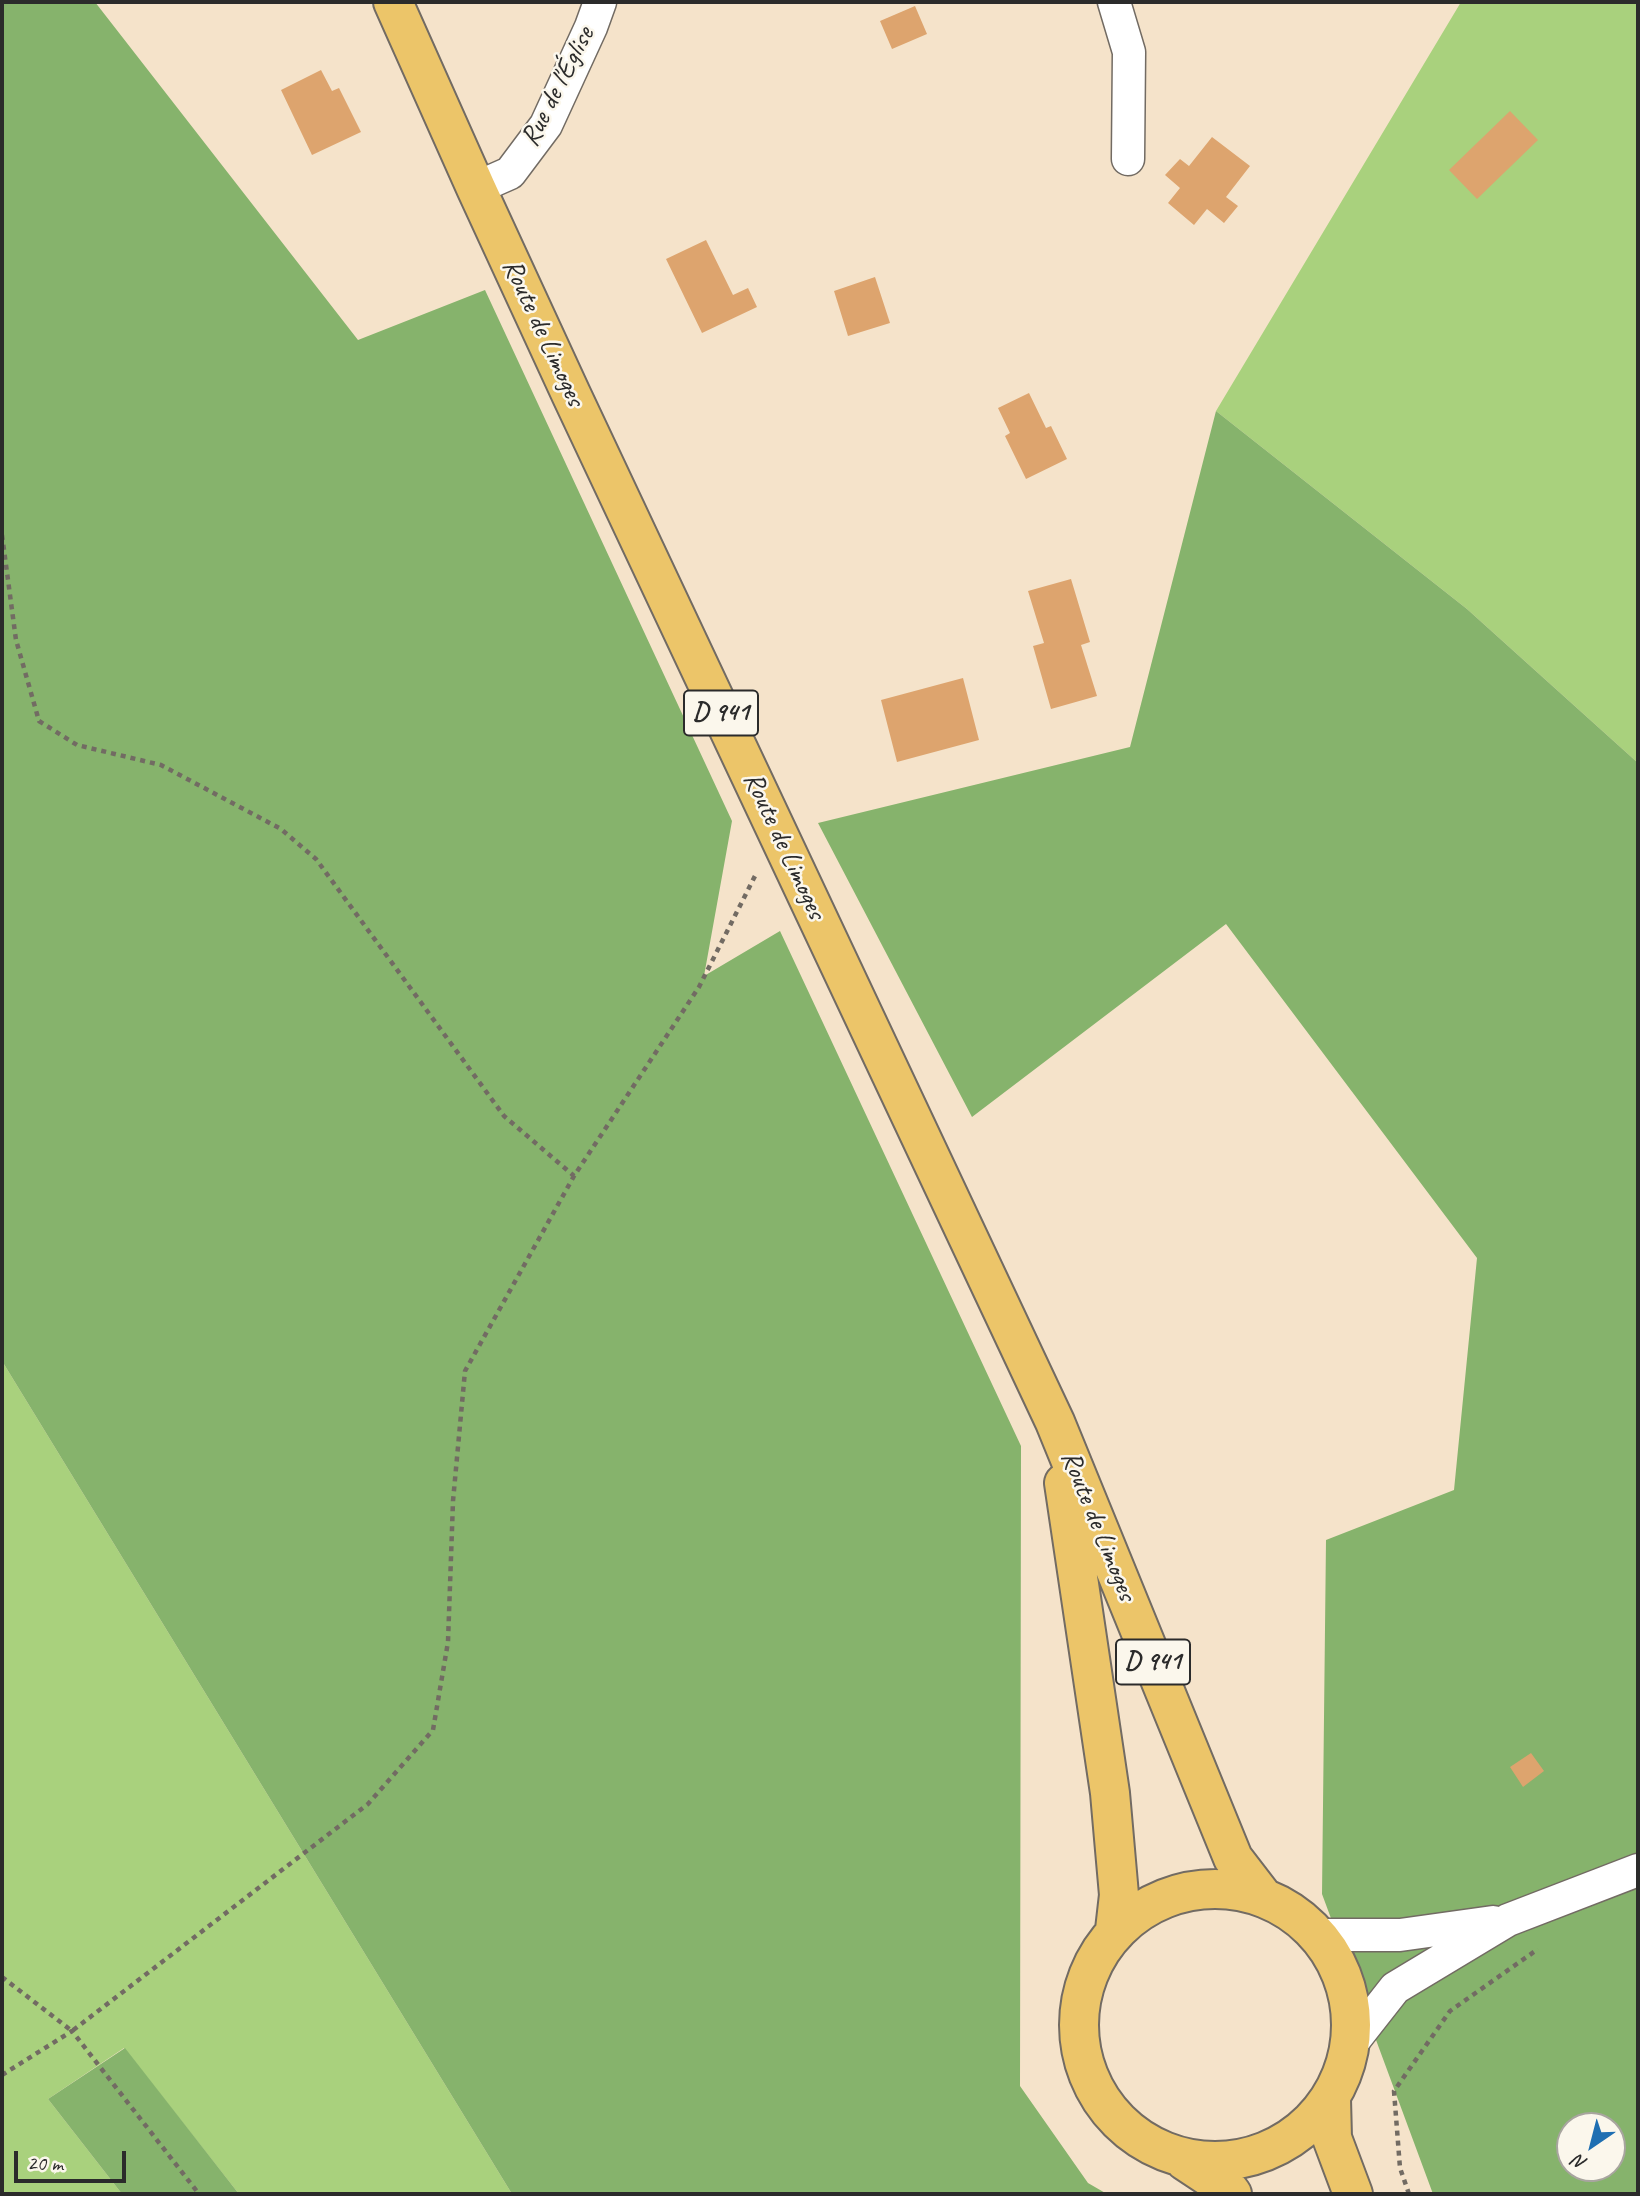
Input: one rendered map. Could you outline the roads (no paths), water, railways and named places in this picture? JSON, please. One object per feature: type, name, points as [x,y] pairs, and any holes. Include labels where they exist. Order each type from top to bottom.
[{"type":"main road","name":"Route de Limoges","points":[[393,2],[476,188],[1055,1422],[1233,1858],[1263,1897]]},
{"type":"main road","name":"Route de Limoges","points":[[1055,1422],[1110,1793],[1119,1895],[1115,1930]]},
{"type":"main road","points":[[1180,2158],[1223,2162],[1266,2153],[1303,2131],[1331,2099],[1344,2072],[1351,2044],[1352,2015],[1346,1986],[1335,1959],[1318,1935],[1293,1913],[1263,1897],[1224,1888],[1184,1891],[1146,1906],[1115,1930],[1089,1970],[1077,2016],[1083,2063],[1103,2105],[1137,2139],[1180,2158],[1232,2194]]},
{"type":"main road","points":[[1331,2099],[1332,2138],[1353,2194]]},
{"type":"street","name":"Rue de l'Église","points":[[476,188],[510,173],[545,125],[600,2]]},
{"type":"street","points":[[1114,2],[1129,52],[1128,159]]},
{"type":"street","points":[[1351,2044],[1395,1988],[1508,1920],[1638,1870]]},
{"type":"street","points":[[1318,1935],[1401,1935],[1508,1920]]}]
